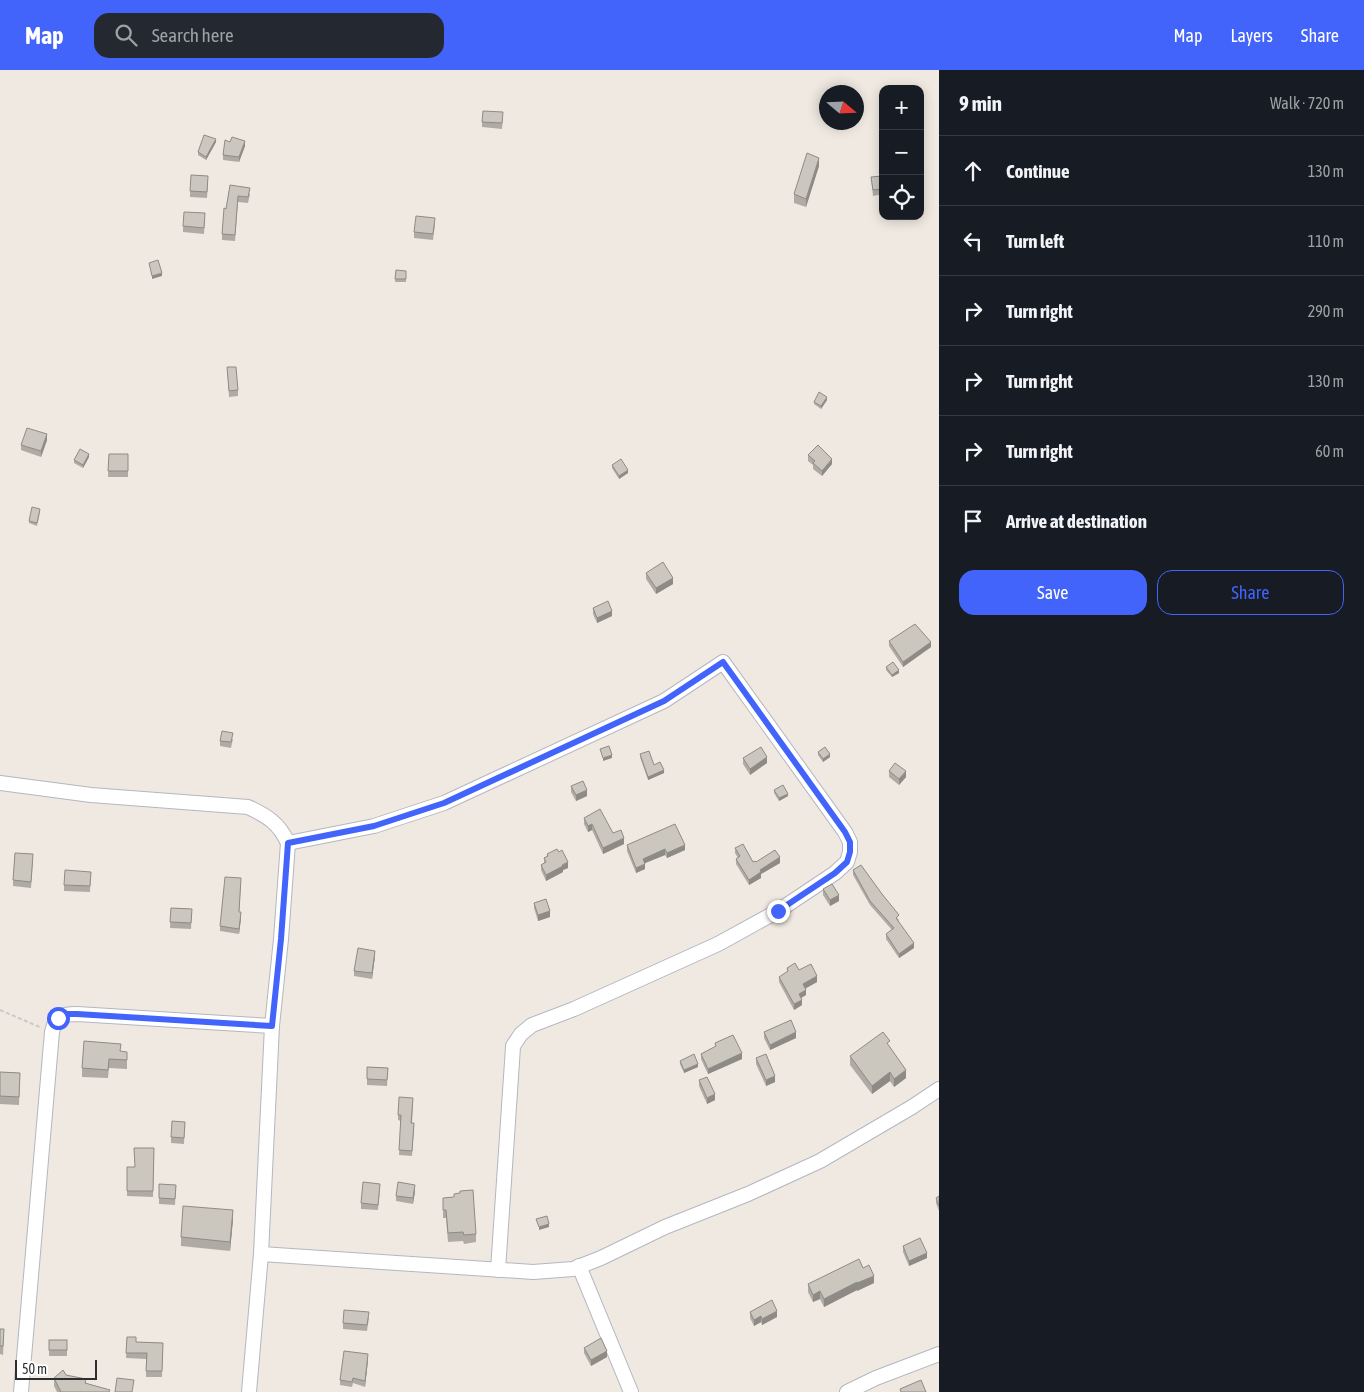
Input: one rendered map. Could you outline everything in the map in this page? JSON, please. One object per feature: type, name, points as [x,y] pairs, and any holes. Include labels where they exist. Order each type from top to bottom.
[{"type":"street","points":[[288,843],[374,826],[444,803],[664,701],[723,662],[845,832],[850,842],[847,862],[835,873],[778,911],[718,944],[574,1009],[532,1025],[521,1034],[514,1046],[512,1062],[498,1270]]},
{"type":"street","points":[[0,783],[91,795],[248,807],[273,822],[283,831],[288,843],[272,1026],[261,1254],[249,1392]]},
{"type":"street","points":[[21,1392],[52,1032],[58,1018],[64,1014],[272,1026]]},
{"type":"street","points":[[261,1254],[533,1272],[573,1269],[601,1258],[664,1227],[748,1194],[820,1162],[939,1090]]},
{"type":"street","points":[[580,1266],[631,1392]]},
{"type":"street","points":[[847,1392],[876,1378],[939,1354]]},
{"type":"path","points":[[0,1010],[52,1032]]},
{"type":"building","points":[[483,111],[503,112],[502,123],[482,122]]},
{"type":"building","points":[[204,135],[216,139],[206,157],[198,152]]},
{"type":"building","points":[[232,137],[245,141],[239,157],[223,155],[225,140],[230,142]]},
{"type":"building","points":[[807,153],[819,158],[806,199],[794,194]]},
{"type":"building","points":[[191,175],[208,176],[207,192],[190,191]]},
{"type":"building","points":[[879,176],[879,189],[873,190],[871,177]]},
{"type":"building","points":[[230,185],[250,188],[248,197],[238,196],[235,235],[222,234],[224,208],[226,209]]},
{"type":"building","points":[[184,212],[205,213],[204,228],[183,226]]},
{"type":"building","points":[[416,216],[435,218],[433,234],[414,232]]},
{"type":"building","points":[[158,260],[162,273],[152,276],[149,263]]},
{"type":"building","points":[[396,270],[406,271],[406,279],[395,279]]},
{"type":"building","points":[[227,367],[236,367],[238,390],[229,391]]},
{"type":"building","points":[[819,392],[827,397],[821,406],[814,402]]},
{"type":"building","points":[[27,428],[47,434],[41,451],[21,445]]},
{"type":"building","points":[[818,445],[832,459],[822,471],[813,463],[815,461],[808,455]]},
{"type":"building","points":[[80,449],[89,454],[83,465],[74,460]]},
{"type":"building","points":[[109,454],[128,454],[128,471],[108,471]]},
{"type":"building","points":[[621,459],[628,470],[619,476],[612,465]]},
{"type":"building","points":[[32,507],[40,509],[37,523],[29,521]]},
{"type":"building","points":[[663,562],[673,578],[656,588],[646,573]]},
{"type":"building","points":[[608,601],[612,611],[597,618],[593,608]]},
{"type":"building","points":[[915,624],[931,642],[903,662],[889,641]]},
{"type":"building","points":[[893,662],[899,670],[892,675],[886,667]]},
{"type":"building","points":[[222,731],[233,733],[231,742],[220,741]]},
{"type":"building","points":[[609,746],[612,755],[603,758],[600,749]]},
{"type":"building","points":[[761,747],[767,757],[750,769],[743,758]]},
{"type":"building","points":[[825,747],[830,754],[823,759],[818,752]]},
{"type":"building","points":[[649,751],[654,765],[660,762],[664,770],[648,777],[640,754]]},
{"type":"building","points":[[895,763],[906,771],[899,779],[889,771]]},
{"type":"building","points":[[583,781],[587,790],[576,795],[571,786]]},
{"type":"building","points":[[783,785],[788,794],[779,798],[774,790]]},
{"type":"building","points":[[600,809],[613,833],[621,830],[624,838],[603,848],[592,824],[588,826],[584,818]]},
{"type":"building","points":[[675,824],[685,845],[667,853],[665,849],[643,859],[645,864],[636,868],[627,845]]},
{"type":"building","points":[[743,844],[753,862],[775,850],[780,857],[749,880],[736,859],[740,856],[735,848]]},
{"type":"building","points":[[557,849],[559,852],[562,850],[568,862],[546,875],[541,865],[546,862],[544,858],[548,856],[547,854]]},
{"type":"building","points":[[15,853],[33,854],[31,882],[13,880]]},
{"type":"building","points":[[861,865],[899,915],[896,918],[914,943],[899,954],[886,934],[894,928],[870,901],[853,870]]},
{"type":"building","points":[[65,870],[91,872],[90,886],[64,885]]},
{"type":"building","points":[[225,877],[241,878],[239,929],[220,926]]},
{"type":"building","points":[[832,884],[839,895],[830,900],[823,889]]},
{"type":"building","points":[[546,899],[550,911],[538,915],[534,903]]},
{"type":"building","points":[[171,908],[192,909],[191,923],[170,922]]},
{"type":"building","points":[[358,948],[375,951],[372,973],[354,971]]},
{"type":"building","points":[[795,963],[799,970],[811,964],[817,976],[803,984],[806,990],[799,994],[802,1000],[794,1004],[779,977],[788,971],[787,968]]},
{"type":"building","points":[[791,1020],[796,1032],[770,1045],[764,1032]]},
{"type":"building","points":[[883,1032],[890,1041],[887,1043],[906,1070],[894,1079],[890,1072],[872,1086],[850,1056]]},
{"type":"building","points":[[733,1035],[742,1053],[708,1069],[701,1054],[716,1046],[715,1043]]},
{"type":"building","points":[[84,1041],[121,1044],[120,1051],[127,1052],[127,1060],[109,1059],[108,1070],[82,1068]]},
{"type":"building","points":[[694,1054],[698,1064],[684,1070],[680,1061]]},
{"type":"building","points":[[766,1054],[775,1076],[766,1080],[756,1058]]},
{"type":"building","points":[[367,1067],[388,1068],[387,1080],[367,1079]]},
{"type":"building","points":[[0,1072],[20,1073],[19,1097],[0,1096]]},
{"type":"building","points":[[707,1077],[715,1094],[707,1098],[699,1080]]},
{"type":"building","points":[[399,1097],[413,1098],[411,1123],[414,1123],[412,1151],[399,1150],[401,1115],[398,1115]]},
{"type":"building","points":[[172,1121],[185,1122],[184,1138],[171,1137]]},
{"type":"building","points":[[134,1148],[154,1148],[153,1191],[127,1191],[127,1167],[135,1167]]},
{"type":"building","points":[[363,1182],[380,1184],[378,1205],[361,1203]]},
{"type":"building","points":[[398,1182],[415,1185],[413,1198],[396,1196]]},
{"type":"building","points":[[159,1184],[176,1185],[175,1199],[159,1198]]},
{"type":"building","points":[[473,1190],[476,1234],[464,1235],[463,1232],[448,1233],[446,1210],[443,1210],[443,1198],[454,1197],[454,1194],[460,1193],[460,1191]]},
{"type":"building","points":[[183,1206],[233,1210],[230,1242],[181,1237]]},
{"type":"building","points":[[547,1216],[549,1224],[539,1227],[536,1219]]},
{"type":"building","points":[[920,1238],[927,1253],[909,1261],[903,1246]]},
{"type":"building","points":[[859,1259],[863,1268],[869,1265],[874,1276],[857,1282],[824,1299],[820,1291],[813,1295],[808,1284]]},
{"type":"building","points":[[772,1300],[777,1311],[762,1319],[761,1316],[754,1320],[750,1312]]},
{"type":"building","points":[[344,1310],[369,1312],[367,1325],[343,1323]]},
{"type":"building","points":[[0,1329],[4,1329],[3,1346],[0,1346]]},
{"type":"building","points":[[127,1337],[136,1337],[136,1342],[163,1343],[162,1371],[146,1371],[147,1353],[126,1353]]},
{"type":"building","points":[[601,1338],[607,1351],[591,1360],[584,1348]]},
{"type":"building","points":[[49,1340],[67,1340],[67,1350],[49,1350]]},
{"type":"building","points":[[344,1351],[368,1354],[365,1381],[353,1378],[352,1382],[340,1380]]},
{"type":"building","points":[[63,1370],[66,1375],[86,1379],[85,1383],[110,1390],[109,1392],[61,1392],[54,1378]]},
{"type":"building","points":[[117,1378],[134,1380],[132,1392],[115,1392]]},
{"type":"building","points":[[921,1380],[926,1392],[901,1392],[900,1389]]},
{"type":"route","points":[[58,1018],[64,1014],[77,1014],[272,1026],[288,843],[374,826],[444,803],[664,701],[723,662],[845,832],[850,842],[847,862],[835,873],[778,911]]}]
